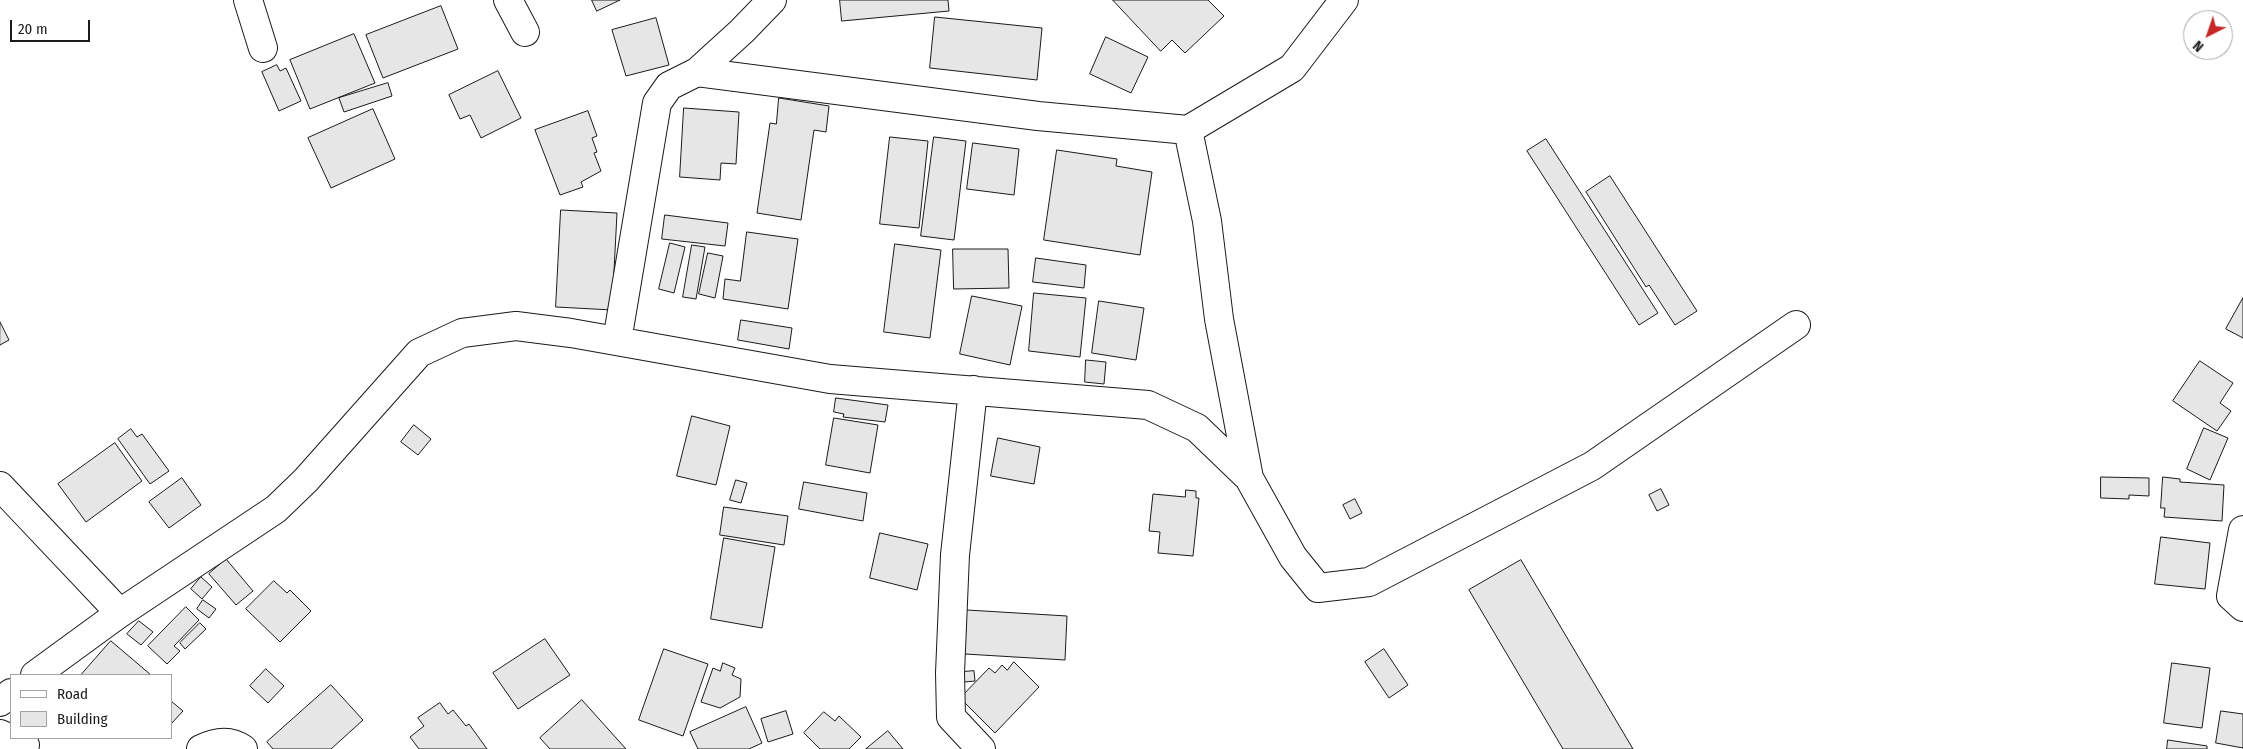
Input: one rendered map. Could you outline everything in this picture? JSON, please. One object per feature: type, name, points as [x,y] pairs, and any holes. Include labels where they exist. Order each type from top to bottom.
[{"type":"street","points":[[248,0],[263,48]]},
{"type":"street","points":[[508,0],[525,32]]},
{"type":"street","points":[[617,341],[657,103],[669,86],[696,72],[742,31],[772,0]]},
{"type":"street","points":[[696,72],[1038,116],[1188,130],[1292,68],[1344,0]]},
{"type":"street","points":[[1188,130],[1207,222],[1219,320],[1249,478]]},
{"type":"street","points":[[40,673],[120,613],[276,509],[306,480],[419,353],[462,333],[516,326],[571,332],[830,379],[1148,405],[1197,428],[1249,478],[1293,557],[1318,588],[1369,582],[1592,466],[1796,325]]},
{"type":"street","points":[[973,390],[955,555],[950,674],[951,717],[981,749]]},
{"type":"street","points":[[0,486],[120,613]]},
{"type":"street","points":[[2243,530],[2231,596],[2243,607]]},
{"type":"street","points":[[0,702],[10,694]]},
{"type":"street","points":[[13,739],[26,744]]},
{"type":"street","points":[[201,749],[215,742],[236,744],[242,749]]},
{"type":"building","points":[[592,0],[620,0],[597,11]]},
{"type":"building","points":[[840,0],[948,0],[949,11],[842,21]]},
{"type":"building","points":[[1113,0],[1208,0],[1224,16],[1185,53],[1172,40],[1161,51]]},
{"type":"building","points":[[441,6],[458,49],[383,78],[366,35]]},
{"type":"building","points":[[935,17],[1042,28],[1037,80],[930,68]]},
{"type":"building","points":[[656,18],[669,65],[626,76],[612,30]]},
{"type":"building","points":[[354,34],[375,83],[310,109],[290,60]]},
{"type":"building","points":[[1106,37],[1148,57],[1131,93],[1090,74]]},
{"type":"building","points":[[277,65],[280,71],[286,68],[301,101],[279,111],[262,72]]},
{"type":"building","points":[[498,71],[521,118],[481,138],[470,115],[460,119],[449,95]]},
{"type":"building","points":[[388,83],[392,96],[344,112],[339,98]]},
{"type":"building","points":[[779,98],[829,106],[826,132],[814,130],[801,220],[757,213],[770,123],[776,124]]},
{"type":"building","points":[[684,108],[739,112],[736,164],[721,163],[720,180],[680,177]]},
{"type":"building","points":[[373,109],[395,159],[331,188],[308,138]]},
{"type":"building","points":[[588,111],[597,136],[592,138],[597,152],[594,153],[601,171],[581,182],[583,187],[560,195],[535,130]]},
{"type":"building","points":[[890,137],[928,141],[919,228],[880,224]]},
{"type":"building","points":[[934,137],[966,141],[954,240],[921,236]]},
{"type":"building","points":[[1546,139],[1658,313],[1639,325],[1527,151]]},
{"type":"building","points":[[973,143],[1019,149],[1014,195],[967,189]]},
{"type":"building","points":[[1057,150],[1117,159],[1116,166],[1152,172],[1140,255],[1044,240]]},
{"type":"building","points":[[1610,176],[1697,311],[1675,325],[1649,285],[1646,287],[1586,192]]},
{"type":"building","points":[[561,210],[617,213],[612,310],[556,307]]},
{"type":"building","points":[[665,215],[728,223],[725,246],[662,239]]},
{"type":"building","points":[[747,232],[798,239],[788,309],[723,299],[725,279],[740,281]]},
{"type":"building","points":[[670,243],[685,247],[674,293],[659,289]]},
{"type":"building","points":[[895,244],[941,250],[930,338],[884,332]]},
{"type":"building","points":[[692,245],[705,247],[696,299],[683,297]]},
{"type":"building","points":[[953,249],[1008,249],[1009,288],[954,289]]},
{"type":"building","points":[[708,253],[723,256],[715,298],[699,294]]},
{"type":"building","points":[[1036,258],[1086,265],[1084,288],[1033,282]]},
{"type":"building","points":[[1034,293],[1086,298],[1080,357],[1029,351]]},
{"type":"building","points":[[972,296],[1022,306],[1010,365],[960,354]]},
{"type":"building","points":[[2243,298],[2243,338],[2226,329]]},
{"type":"building","points":[[1099,301],[1144,308],[1136,360],[1092,353]]},
{"type":"building","points":[[741,320],[792,328],[789,349],[738,340]]},
{"type":"building","points":[[0,322],[9,340],[0,345]]},
{"type":"building","points":[[1086,360],[1106,362],[1104,384],[1085,382]]},
{"type":"building","points":[[2200,361],[2233,383],[2220,403],[2231,411],[2217,431],[2173,401]]},
{"type":"building","points":[[836,398],[888,405],[885,422],[843,417],[844,414],[834,412]]},
{"type":"building","points":[[692,416],[730,426],[716,485],[677,476]]},
{"type":"building","points":[[834,418],[878,425],[870,473],[826,465]]},
{"type":"building","points":[[414,425],[431,439],[418,455],[401,442]]},
{"type":"building","points":[[2204,428],[2228,438],[2210,480],[2187,469]]},
{"type":"building","points":[[131,429],[137,437],[142,434],[169,471],[150,484],[118,439]]},
{"type":"building","points":[[998,438],[1040,447],[1034,484],[991,476]]},
{"type":"building","points":[[115,443],[142,481],[86,522],[58,484]]},
{"type":"building","points":[[2101,477],[2149,478],[2149,496],[2129,495],[2129,499],[2101,498]]},
{"type":"building","points":[[2163,477],[2180,479],[2180,482],[2224,485],[2222,521],[2164,517],[2165,508],[2161,508]]},
{"type":"building","points":[[182,478],[201,505],[169,528],[149,502]]},
{"type":"building","points":[[736,480],[747,483],[741,503],[730,500]]},
{"type":"building","points":[[804,482],[867,493],[863,521],[799,509]]},
{"type":"building","points":[[1661,489],[1669,505],[1657,511],[1649,495]]},
{"type":"building","points":[[1186,490],[1196,491],[1196,498],[1199,498],[1193,556],[1158,553],[1160,532],[1149,531],[1153,494],[1185,497]]},
{"type":"building","points":[[1355,499],[1362,513],[1350,519],[1343,505]]},
{"type":"building","points":[[724,507],[788,516],[784,545],[720,535]]},
{"type":"building","points":[[880,533],[928,544],[917,590],[870,578]]},
{"type":"building","points":[[2161,537],[2210,543],[2205,589],[2155,584]]},
{"type":"building","points":[[724,538],[775,547],[762,628],[711,619]]},
{"type":"building","points":[[226,559],[253,591],[236,605],[209,574]]},
{"type":"building","points":[[1521,560],[1633,749],[1563,749],[1469,590]]},
{"type":"building","points":[[201,577],[212,587],[202,599],[191,589]]},
{"type":"building","points":[[274,581],[287,593],[290,590],[311,611],[280,642],[246,609]]},
{"type":"building","points":[[203,600],[216,609],[209,618],[197,609]]},
{"type":"building","points":[[186,607],[199,620],[174,646],[180,651],[167,664],[148,646]]},
{"type":"building","points":[[967,610],[1067,616],[1065,660],[965,654]]},
{"type":"building","points":[[139,621],[153,632],[141,645],[127,634]]},
{"type":"building","points":[[200,623],[206,629],[185,649],[180,643]]},
{"type":"building","points":[[545,639],[570,675],[518,709],[493,673]]},
{"type":"building","points":[[111,641],[150,674],[82,674]]},
{"type":"building","points":[[664,649],[708,664],[683,736],[639,720]]},
{"type":"building","points":[[1384,649],[1408,685],[1389,698],[1365,662]]},
{"type":"building","points":[[1014,662],[1039,687],[995,733],[960,698],[989,668],[995,673],[1002,665],[1007,670]]},
{"type":"building","points":[[723,663],[735,668],[732,675],[741,679],[740,697],[720,708],[701,702],[713,668],[720,671]]},
{"type":"building","points":[[2172,663],[2210,668],[2202,728],[2164,723]]},
{"type":"building","points":[[266,669],[284,686],[268,703],[250,686]]},
{"type":"building","points":[[974,671],[975,681],[953,683],[952,673]]},
{"type":"building","points":[[331,685],[363,720],[331,749],[273,749],[267,742]]},
{"type":"building","points":[[582,700],[626,749],[550,749],[540,738]]},
{"type":"building","points":[[172,702],[183,711],[172,723]]},
{"type":"building","points":[[440,703],[448,714],[453,710],[466,726],[469,724],[487,749],[419,749],[410,737],[424,726],[418,718]]},
{"type":"building","points":[[746,707],[762,743],[749,749],[698,749],[690,732]]},
{"type":"building","points":[[786,711],[793,734],[768,742],[761,719]]},
{"type":"building","points":[[2221,711],[2243,714],[2243,748],[2216,743]]},
{"type":"building","points":[[824,712],[835,721],[839,716],[861,737],[849,749],[820,749],[804,733]]},
{"type":"building","points":[[888,731],[903,749],[866,749]]},
{"type":"building","points":[[2168,740],[2207,746],[2207,749],[2167,749]]}]
